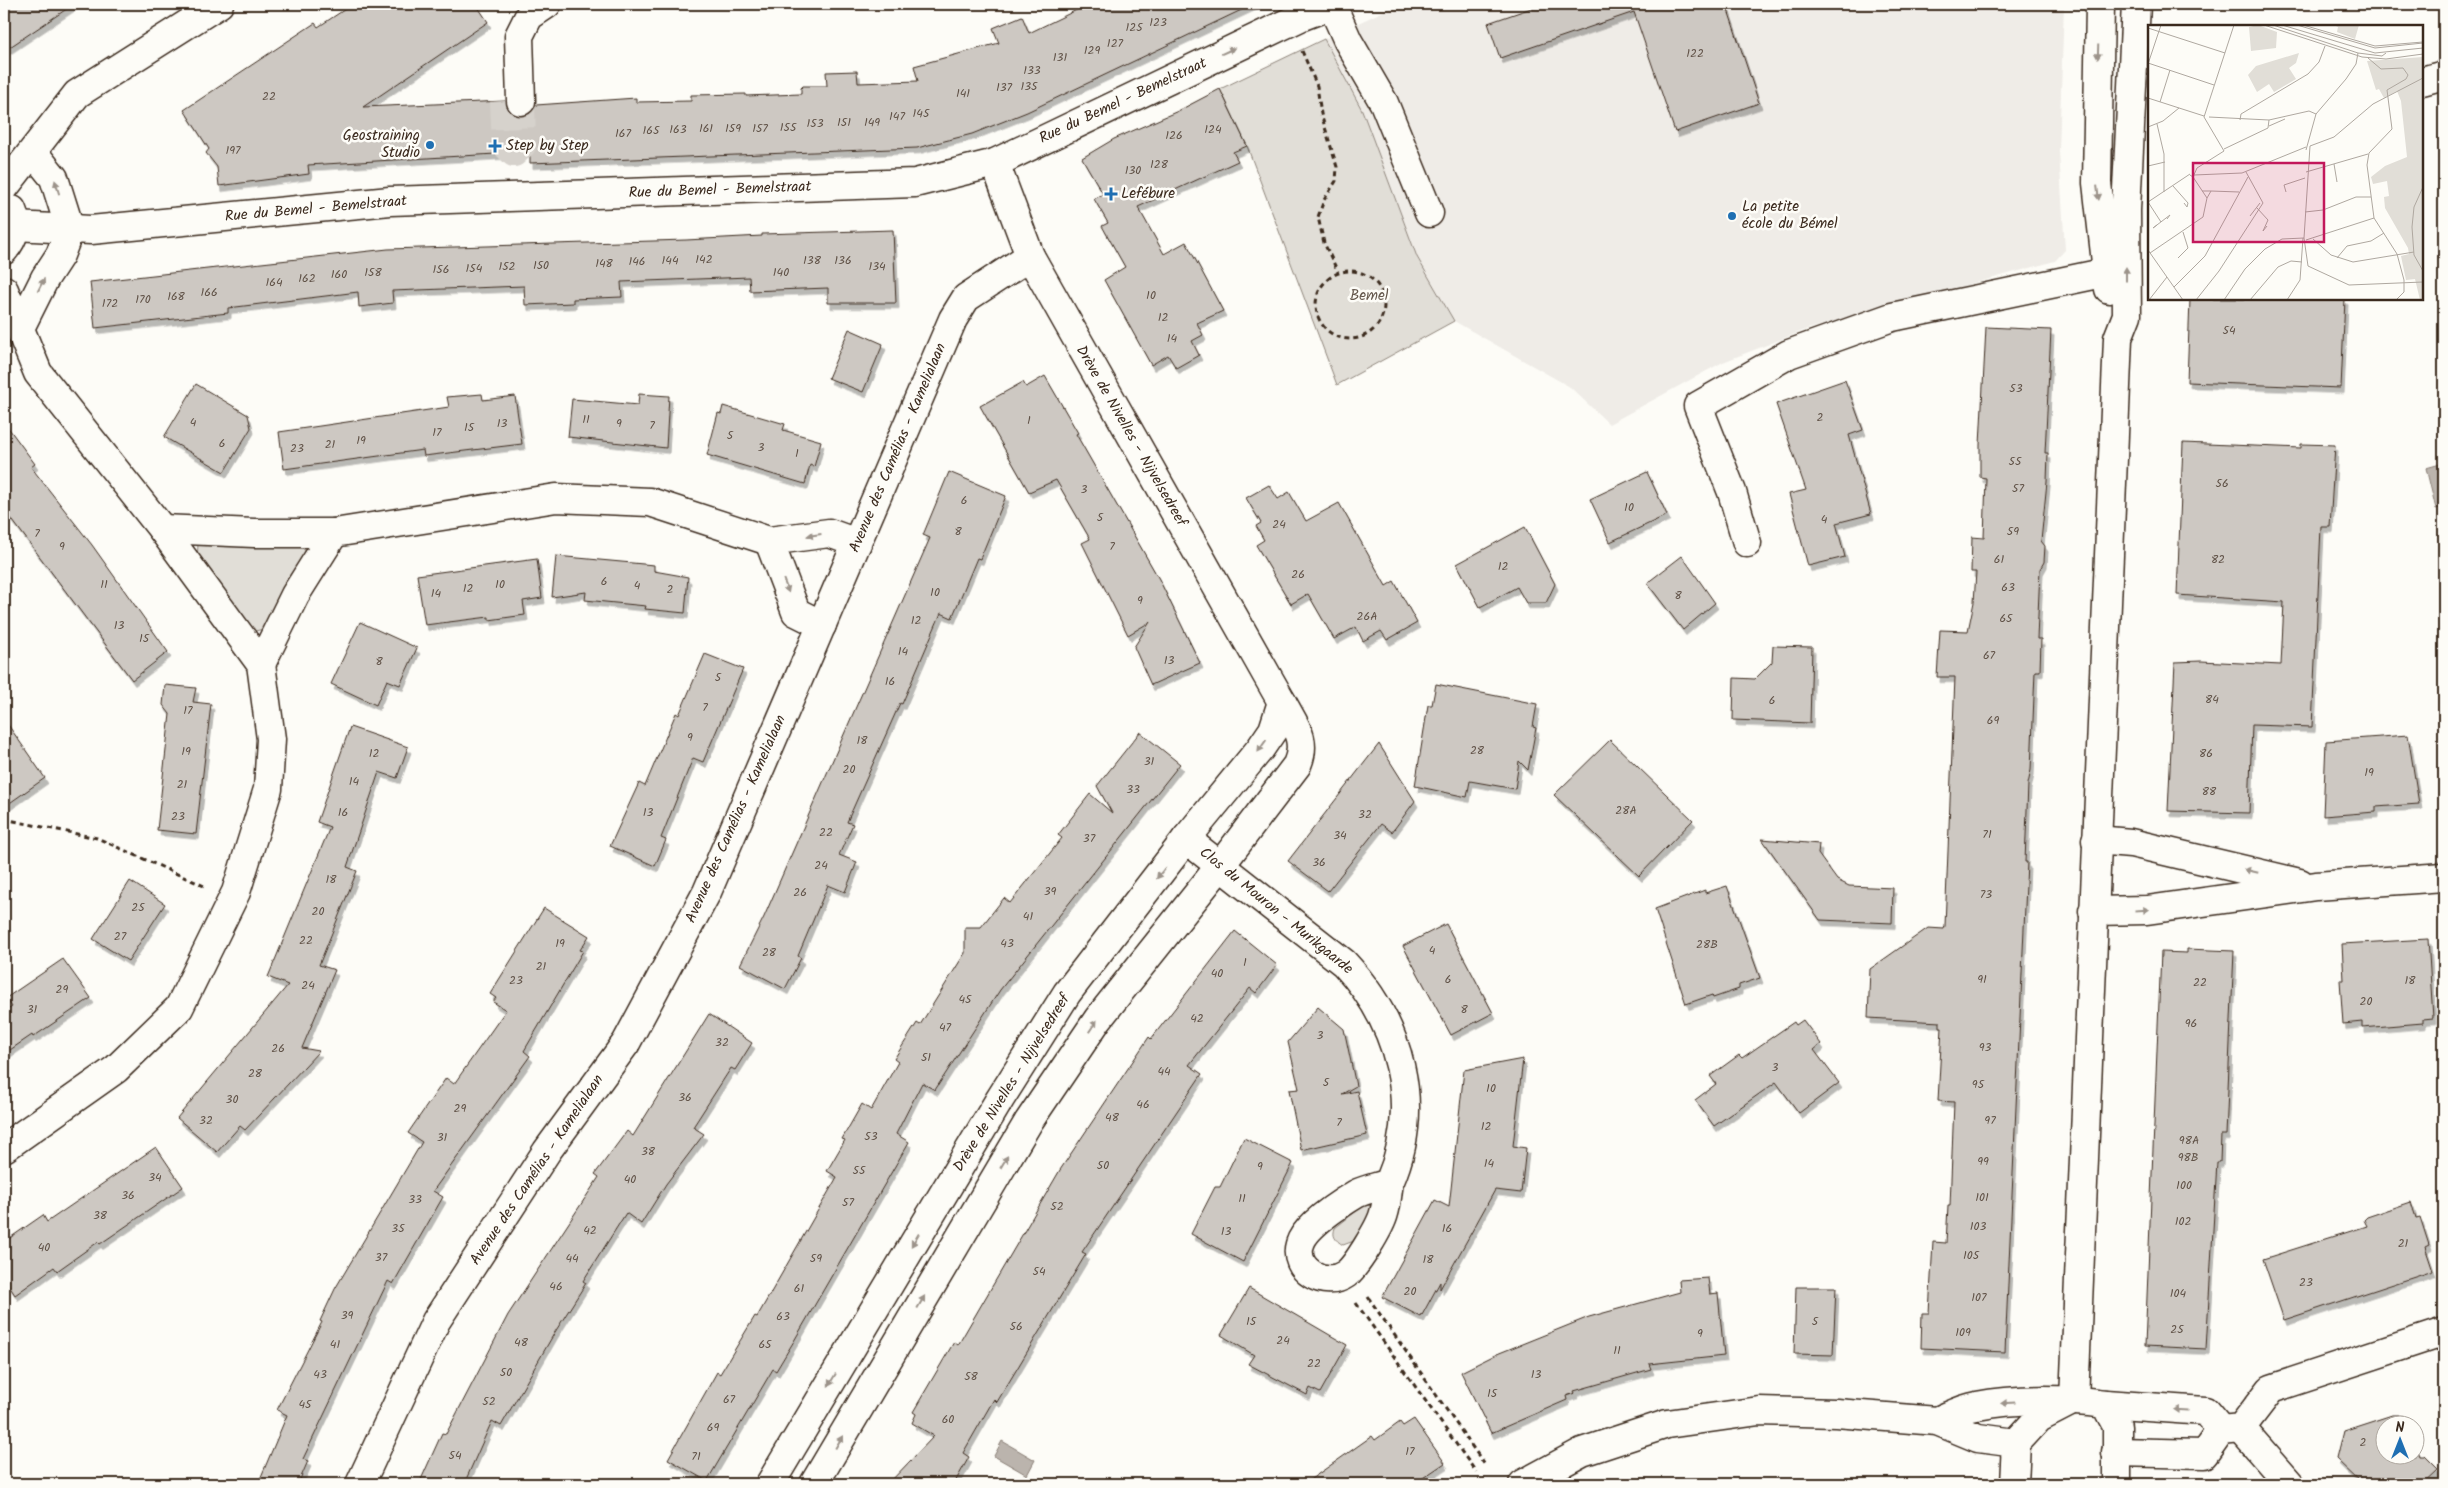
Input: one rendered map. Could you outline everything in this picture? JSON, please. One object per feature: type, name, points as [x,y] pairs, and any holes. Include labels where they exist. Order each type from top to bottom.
[{"type":"street","points":[[4,188],[77,94],[219,4]]},
{"type":"street","points":[[503,36],[513,101],[519,36],[529,16],[547,4]]},
{"type":"street","points":[[1333,4],[1348,42],[1384,103],[1429,213]]},
{"type":"street","name":"Rue du Bemel - Bemelstraat","points":[[9,238],[70,229],[91,230],[390,201],[915,183],[995,163],[1300,17],[1333,4]]},
{"type":"street","points":[[2100,4],[2096,144],[2097,183],[2108,272],[2110,317],[2118,338]]},
{"type":"street","points":[[2074,1400],[2118,338],[2126,316],[2138,180],[2140,113],[2136,4]]},
{"type":"street","points":[[2423,81],[2444,75]]},
{"type":"street","points":[[2096,144],[2140,113]]},
{"type":"street","points":[[2096,144],[2138,180]]},
{"type":"street","points":[[20,328],[45,278],[60,255],[70,229],[54,178],[33,152]]},
{"type":"street","name":"Drève de Nivelles - Nijvelsedreef","points":[[814,1484],[1029,1121],[1098,1018],[1220,866],[1297,765],[1302,754],[1303,740],[1030,256],[995,163]]},
{"type":"street","points":[[4,198],[13,213],[9,238]]},
{"type":"street","name":"Avenue des Camélias - Kamelialaan","points":[[360,1484],[436,1321],[547,1151],[626,1043],[707,892],[953,319],[966,298],[1030,256]]},
{"type":"street","points":[[1748,543],[1732,492],[1698,406],[1789,354],[1892,317],[2108,272]]},
{"type":"street","points":[[4,290],[38,373],[162,529],[261,664],[271,739],[268,789],[236,892],[179,1008],[116,1069],[4,1148]]},
{"type":"street","points":[[162,529],[254,533],[334,533],[556,498],[650,502],[769,541],[829,533],[857,543]]},
{"type":"street","points":[[261,664],[295,595],[334,533]]},
{"type":"street","points":[[769,541],[796,612],[822,625]]},
{"type":"street","name":"Drève de Nivelles - Nijvelsedreef","points":[[770,1484],[929,1218],[1067,993],[1186,839],[1260,749],[1273,730],[1282,702]]},
{"type":"street","name":"Clos du Mouron - Murikgaarde","points":[[1186,839],[1344,963],[1363,984],[1379,1010],[1400,1061],[1406,1100],[1402,1148],[1389,1183]]},
{"type":"street","points":[[2096,840],[2130,843],[2316,886]]},
{"type":"street","points":[[2093,911],[2146,910],[2316,886],[2444,877]]},
{"type":"street","points":[[929,1218],[960,1235]]},
{"type":"street","points":[[2116,1452],[2204,1454],[2271,1389],[2444,1332]]},
{"type":"street","points":[[2014,1484],[2016,1443],[2039,1418],[2074,1400]]},
{"type":"street","points":[[1937,1421],[1975,1406],[2074,1400],[2205,1411],[2231,1429],[2290,1484]]},
{"type":"street","points":[[2105,1404],[2117,1426],[2117,1484]]},
{"type":"street","points":[[1523,1484],[1582,1452],[1668,1424],[1759,1411],[1836,1413],[1937,1421],[1978,1438],[2016,1443]]},
{"type":"path","points":[[1300,46],[1318,86],[1321,114],[1338,167],[1336,181],[1324,200],[1318,217],[1324,243],[1338,272]]},
{"type":"path","points":[[1351,270],[1375,280],[1386,305],[1375,330],[1351,340],[1326,330],[1317,314],[1316,305],[1326,280],[1338,272],[1351,270]]},
{"type":"path","points":[[4,819],[97,838],[206,886]]},
{"type":"path","points":[[1362,1289],[1485,1465]]},
{"type":"path","points":[[1351,1296],[1476,1472]]},
{"type":"shaded area","name":"La petite école du Bémel","points":[[1399,4],[2064,4],[2059,151],[2065,250],[2055,261],[1808,329],[1723,362],[1609,424],[1570,387],[1454,321],[1417,257],[1362,110],[1324,39]]},
{"type":"shaded area","points":[[2444,463],[2444,507],[2436,509],[2426,468]]},
{"type":"shaded area","points":[[1002,1441],[1035,1460],[1027,1475],[994,1456]]},
{"type":"green space","name":"Bemel","points":[[1324,39],[1362,110],[1417,257],[1454,321],[1337,385],[1247,146],[1220,89]]},
{"type":"green space","points":[[198,544],[295,544],[305,550],[306,558],[264,629],[255,631],[245,629],[197,561]]},
{"type":"green space","points":[[1364,1205],[1370,1205],[1372,1213],[1354,1241],[1343,1245],[1335,1238],[1335,1228]]},
{"type":"building","points":[[4,4],[74,4],[4,51]]},
{"type":"building","points":[[353,4],[476,4],[488,22],[363,107],[505,101],[508,110],[514,115],[521,117],[530,114],[536,105],[636,98],[636,102],[691,101],[691,95],[801,94],[803,86],[827,86],[826,72],[857,71],[858,83],[918,81],[914,66],[999,43],[993,28],[1022,16],[1029,33],[1089,4],[1254,4],[1027,112],[972,134],[917,148],[530,163],[530,152],[308,165],[309,174],[219,186],[217,167],[206,153],[209,149],[184,110],[315,23],[318,27]]},
{"type":"building","points":[[1543,4],[1726,4],[1759,103],[1675,132],[1634,12],[1500,58],[1488,23]]},
{"type":"building","points":[[1220,89],[1247,146],[1233,152],[1238,161],[1138,207],[1164,254],[1186,242],[1223,311],[1197,323],[1203,335],[1192,341],[1199,355],[1176,368],[1168,355],[1151,365],[1104,280],[1125,267],[1102,226],[1108,223],[1094,199],[1103,194],[1082,158],[1114,139],[1178,111]]},
{"type":"building","points":[[893,230],[896,303],[828,303],[828,288],[750,291],[749,277],[621,282],[622,297],[573,299],[573,303],[525,305],[524,286],[392,291],[393,303],[359,307],[358,292],[228,308],[228,313],[95,328],[90,282],[388,249],[686,240],[762,236],[762,234]]},
{"type":"building","points":[[2190,300],[2345,300],[2341,388],[2187,382]]},
{"type":"building","points":[[1986,327],[2051,330],[2045,453],[2048,453],[2047,482],[2041,541],[2045,546],[2044,562],[2040,569],[2037,639],[2041,639],[2040,671],[2035,671],[2031,770],[2028,784],[2025,862],[2027,862],[2005,1352],[1921,1348],[1922,1313],[1929,1313],[1933,1242],[1946,1243],[1948,1206],[1950,1206],[1954,1102],[1938,1101],[1942,1027],[1940,1027],[1940,1022],[1868,1018],[1870,969],[1928,928],[1944,929],[1945,926],[1955,677],[1937,677],[1940,630],[1968,631],[1974,602],[1976,572],[1971,572],[1972,537],[1984,538],[1986,478],[1980,477],[1980,445]]},
{"type":"building","points":[[849,329],[883,344],[863,392],[828,378]]},
{"type":"building","points":[[1045,376],[1159,579],[1200,663],[1151,685],[1134,647],[1150,622],[1128,635],[1082,543],[1090,539],[1056,480],[1029,492],[980,406],[1023,382],[1026,387]]},
{"type":"building","points":[[1845,380],[1863,430],[1849,435],[1871,514],[1836,523],[1845,557],[1808,566],[1789,494],[1806,490],[1776,404]]},
{"type":"building","points":[[196,384],[248,415],[251,428],[224,472],[164,437]]},
{"type":"building","points":[[482,394],[483,400],[515,396],[522,444],[424,456],[423,450],[284,469],[279,432],[449,407],[447,397]]},
{"type":"building","points":[[639,394],[669,396],[666,448],[568,437],[572,399],[638,405]]},
{"type":"building","points":[[723,406],[785,424],[783,430],[821,441],[814,467],[810,465],[805,484],[707,455],[718,413],[721,414]]},
{"type":"building","points":[[4,422],[35,464],[31,467],[92,545],[168,652],[132,680],[4,509]]},
{"type":"building","points":[[2183,443],[2301,448],[2301,444],[2335,445],[2330,527],[2321,527],[2312,727],[2252,725],[2249,813],[2168,811],[2175,662],[2201,661],[2281,665],[2284,602],[2177,595]]},
{"type":"building","points":[[949,472],[1006,496],[980,559],[977,558],[952,618],[941,613],[902,704],[900,703],[847,822],[853,824],[839,855],[857,862],[845,892],[828,885],[798,956],[801,958],[785,989],[740,965],[764,917],[930,538],[923,535]]},
{"type":"building","points":[[1647,472],[1667,515],[1610,542],[1590,499]]},
{"type":"building","points":[[1269,485],[1278,499],[1289,492],[1306,521],[1339,503],[1386,586],[1394,581],[1417,623],[1387,640],[1381,631],[1363,641],[1356,627],[1334,639],[1308,594],[1291,604],[1256,545],[1264,540],[1256,526],[1261,523],[1246,498]]},
{"type":"building","points":[[1525,527],[1555,584],[1546,603],[1526,603],[1517,587],[1480,607],[1457,564]]},
{"type":"building","points":[[556,556],[654,565],[654,571],[688,577],[685,613],[645,609],[646,606],[585,600],[586,592],[552,597]]},
{"type":"building","points":[[1682,556],[1715,603],[1683,630],[1647,583]]},
{"type":"building","points":[[537,559],[542,598],[523,601],[525,615],[489,620],[489,617],[425,625],[417,575]]},
{"type":"building","points":[[360,622],[417,648],[400,685],[387,680],[376,705],[331,684]]},
{"type":"building","points":[[1773,646],[1812,647],[1810,723],[1733,720],[1734,678],[1755,679],[1772,662]]},
{"type":"building","points":[[705,654],[743,669],[703,762],[693,758],[661,838],[666,840],[655,866],[610,846],[639,783],[645,786],[676,713],[679,715]]},
{"type":"building","points":[[1436,684],[1537,704],[1533,727],[1536,728],[1528,770],[1519,761],[1515,789],[1470,781],[1467,797],[1415,786],[1428,705],[1432,705]]},
{"type":"building","points":[[165,685],[196,688],[193,702],[211,704],[196,834],[157,830],[170,714],[163,705]]},
{"type":"building","points":[[4,719],[45,778],[4,807]]},
{"type":"building","points":[[350,727],[408,747],[397,778],[379,772],[347,867],[357,871],[319,965],[335,970],[302,1048],[319,1051],[245,1130],[240,1126],[217,1152],[177,1118],[288,985],[268,977],[330,827],[317,822]]},
{"type":"building","points":[[1140,732],[1180,764],[1000,990],[935,1090],[922,1083],[896,1134],[909,1142],[794,1341],[776,1371],[773,1369],[707,1481],[668,1459],[717,1372],[720,1374],[755,1316],[757,1317],[837,1177],[827,1171],[845,1140],[842,1139],[862,1104],[871,1110],[898,1062],[894,1059],[917,1023],[920,1025],[965,953],[965,927],[981,927],[1004,898],[1010,903],[1062,838],[1058,835],[1090,794],[1112,813],[1097,786]]},
{"type":"building","points":[[2408,735],[2419,804],[2376,807],[2376,812],[2323,816],[2326,741]]},
{"type":"building","points":[[1610,740],[1693,820],[1639,876],[1554,795]]},
{"type":"building","points":[[1379,744],[1415,801],[1392,832],[1381,824],[1328,891],[1288,861]]},
{"type":"building","points":[[1762,839],[1819,844],[1818,854],[1837,880],[1849,886],[1893,888],[1892,923],[1820,920]]},
{"type":"building","points":[[130,881],[165,904],[128,961],[93,939]]},
{"type":"building","points":[[1727,886],[1760,978],[1739,985],[1739,989],[1713,998],[1712,995],[1686,1004],[1655,909],[1705,890],[1705,893]]},
{"type":"building","points":[[544,908],[589,936],[580,950],[583,951],[524,1051],[530,1056],[433,1191],[443,1197],[393,1284],[388,1281],[303,1459],[308,1461],[298,1484],[258,1484],[287,1415],[277,1410],[322,1322],[320,1321],[335,1289],[422,1142],[408,1133],[446,1078],[454,1084],[506,1010],[493,1002],[496,998],[490,994]]},
{"type":"building","points":[[1446,924],[1493,1013],[1451,1035],[1403,946]]},
{"type":"building","points":[[1235,931],[1277,965],[1256,993],[1250,988],[1189,1065],[1202,1074],[1082,1252],[1086,1254],[997,1402],[994,1399],[963,1453],[969,1457],[954,1484],[888,1484],[934,1436],[912,1423],[916,1414],[913,1412],[954,1342],[958,1345],[1060,1170],[1149,1037],[1151,1039]]},
{"type":"building","points":[[2428,939],[2433,1018],[2423,1019],[2423,1023],[2362,1028],[2362,1022],[2343,1024],[2340,980],[2344,980],[2342,944]]},
{"type":"building","points":[[2187,949],[2234,951],[2226,1135],[2221,1135],[2220,1162],[2217,1162],[2206,1349],[2145,1346],[2161,952],[2187,953]]},
{"type":"building","points":[[63,959],[91,998],[4,1054],[4,1012],[12,1007],[6,998]]},
{"type":"building","points":[[1318,1007],[1344,1029],[1356,1086],[1342,1094],[1357,1091],[1367,1135],[1301,1150],[1289,1090],[1299,1089],[1288,1042]]},
{"type":"building","points":[[709,1014],[752,1043],[735,1070],[731,1068],[693,1127],[704,1134],[666,1184],[641,1224],[626,1213],[583,1281],[586,1283],[555,1332],[501,1426],[492,1421],[464,1484],[419,1484],[442,1433],[446,1434],[508,1315],[599,1177],[595,1174],[627,1131],[633,1136]]},
{"type":"building","points":[[1803,1020],[1821,1044],[1814,1050],[1839,1083],[1799,1113],[1776,1082],[1714,1126],[1695,1100],[1716,1084],[1710,1076],[1739,1055],[1742,1058],[1794,1022],[1796,1025]]},
{"type":"building","points":[[1523,1059],[1513,1146],[1526,1148],[1521,1193],[1495,1190],[1440,1289],[1440,1282],[1421,1317],[1382,1297],[1435,1200],[1449,1207],[1464,1070]]},
{"type":"building","points":[[1244,1138],[1293,1163],[1243,1262],[1191,1234],[1215,1187],[1220,1187]]},
{"type":"building","points":[[156,1147],[183,1187],[100,1244],[98,1242],[57,1271],[54,1267],[15,1295],[4,1278],[4,1242],[43,1215],[47,1222]]},
{"type":"building","points":[[2411,1202],[2416,1218],[2420,1217],[2429,1245],[2425,1247],[2433,1271],[2284,1320],[2263,1259],[2367,1226],[2364,1220],[2367,1217]]},
{"type":"building","points":[[1708,1278],[1710,1294],[1718,1293],[1724,1356],[1649,1364],[1651,1369],[1574,1391],[1575,1393],[1566,1396],[1567,1400],[1491,1433],[1461,1372],[1497,1354],[1589,1317],[1680,1292],[1679,1280]]},
{"type":"building","points":[[1796,1287],[1836,1287],[1833,1355],[1794,1354]]},
{"type":"building","points":[[1249,1288],[1347,1345],[1320,1393],[1310,1388],[1307,1395],[1248,1364],[1254,1355],[1221,1335]]},
{"type":"building","points":[[1414,1419],[1445,1463],[1414,1484],[1304,1484],[1372,1436],[1375,1440],[1400,1422],[1403,1426]]},
{"type":"building","points":[[2376,1420],[2376,1466],[2426,1466],[2426,1458],[2437,1469],[2421,1484],[2362,1484],[2336,1459],[2343,1431]]},
{"type":"tunnel","points":[[504,101],[506,145],[514,153],[522,145],[521,101]]},
{"type":"place","name":"Geostraining Studio","points":[[430,145]]},
{"type":"place","name":"Step by Step","points":[[495,146]]},
{"type":"place","name":"Lefébure","points":[[1111,194]]},
{"type":"place","name":"La petite école du Bémel","points":[[1732,216]]}]
